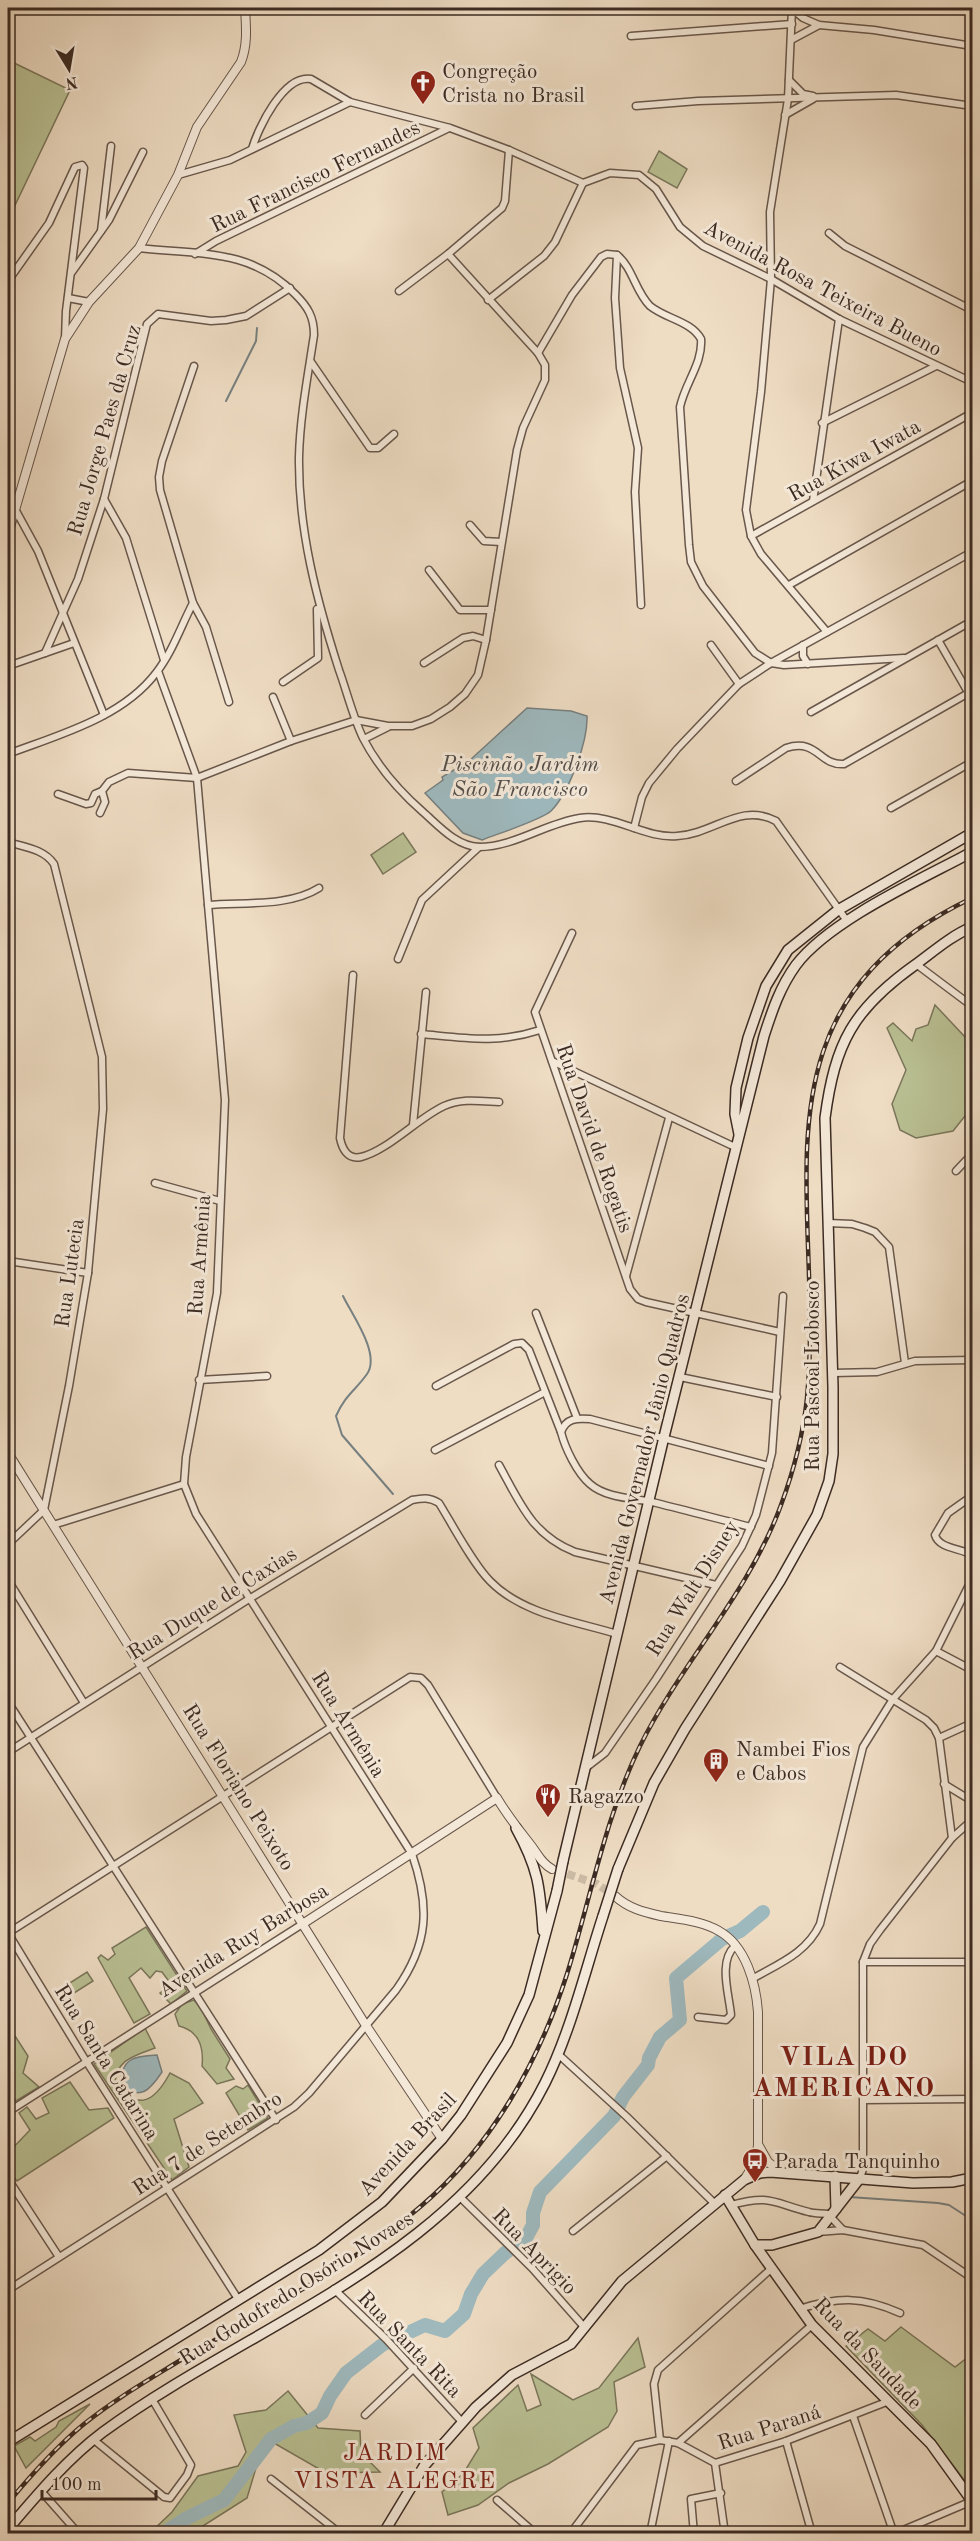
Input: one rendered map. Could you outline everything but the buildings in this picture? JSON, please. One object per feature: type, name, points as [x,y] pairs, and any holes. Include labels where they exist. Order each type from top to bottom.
[{"type":"main road","name":"Avenida Governador Jânio Quadros","points":[[739,1144],[735,1099],[755,1013],[766,986],[788,950],[838,910],[972,832]]},
{"type":"main road","name":"Avenida Governador Jânio Quadros","points":[[587,1767],[664,1437],[739,1144],[764,1036],[776,1000],[798,963],[847,921],[972,852]]},
{"type":"main road","name":"Rua Pascoal Lobosco","points":[[618,1869],[654,1784],[697,1710],[780,1581],[817,1515],[832,1468],[833,1373],[825,1118],[831,1074],[848,1033],[859,1015],[895,979],[959,933],[972,927]]},
{"type":"main road","points":[[738,1081],[743,1086],[752,1088]]},
{"type":"main road","name":"Avenida Brasil","points":[[8,2442],[319,2250],[382,2202],[442,2139],[484,2083],[507,2043],[529,1995],[587,1767]]},
{"type":"main road","points":[[516,1828],[535,1869],[542,1905],[543,1942]]},
{"type":"main road","name":"Rua Godofredo Osório Novaes","points":[[8,2529],[68,2462],[94,2440],[152,2399],[334,2289],[426,2229],[460,2198],[502,2150],[545,2083],[558,2054],[618,1869]]},
{"type":"main road","points":[[387,2532],[424,2466],[462,2422],[512,2374],[567,2347],[622,2281],[744,2180],[760,2173],[781,2172],[936,2183],[972,2178]]},
{"type":"main road","points":[[834,2212],[835,2176]]},
{"type":"main road","points":[[755,2245],[772,2245],[818,2232],[860,2178]]},
{"type":"main road","name":"Rua da Saudade","points":[[725,2195],[755,2245],[799,2309],[812,2325],[931,2444],[972,2501]]},
{"type":"main road","points":[[765,2259],[772,2245]]},
{"type":"street","points":[[65,339],[89,302],[139,248],[178,175],[197,127],[246,51],[245,8]]},
{"type":"street","points":[[792,8],[788,99],[770,212],[771,279],[761,392],[746,510],[751,536],[761,554],[827,632]]},
{"type":"street","points":[[792,8],[803,18],[819,25],[874,30],[972,46]]},
{"type":"street","points":[[631,36],[792,24]]},
{"type":"street","points":[[791,40],[819,25]]},
{"type":"street","points":[[252,149],[265,117],[282,94],[299,79],[311,79],[350,102],[450,128],[509,150],[583,183],[555,242],[544,256],[489,300]]},
{"type":"street","points":[[789,80],[803,93],[816,97]]},
{"type":"street","points":[[636,106],[698,101],[896,94],[972,106]]},
{"type":"street","points":[[785,115],[816,97]]},
{"type":"street","points":[[178,175],[230,160],[350,102]]},
{"type":"street","name":"Rua Francisco Fernandes","points":[[195,254],[216,241],[450,128]]},
{"type":"street","points":[[101,232],[111,147]]},
{"type":"street","points":[[399,291],[448,255],[502,208],[505,201],[509,150]]},
{"type":"street","points":[[72,273],[101,232],[142,152]]},
{"type":"street","points":[[8,281],[48,224],[75,167],[80,164],[84,168],[65,339],[8,534]]},
{"type":"street","name":"Avenida Rosa Teixeira Bueno","points":[[583,183],[610,173],[639,175],[656,189],[681,227],[692,238],[727,260],[771,279],[839,319],[972,382]]},
{"type":"street","points":[[829,232],[845,246],[972,310]]},
{"type":"street","points":[[139,248],[246,261],[274,274],[290,288],[312,315],[314,335],[299,457],[309,559],[317,601],[364,739],[386,776],[412,802],[452,837],[462,843],[479,847],[508,841],[580,818],[597,818],[677,837],[700,832],[743,815],[766,816],[776,821],[847,921]]},
{"type":"street","points":[[538,353],[572,295],[601,257],[607,254],[617,255],[627,266],[637,289],[648,304],[667,317],[691,327],[701,339],[700,357],[683,393],[680,407],[691,562],[703,586],[755,653],[771,663],[808,664],[904,658]]},
{"type":"street","points":[[58,794],[86,804],[91,803],[95,794],[102,791],[109,782],[128,773],[139,772],[196,778],[291,741],[356,720],[388,726],[412,726],[432,719],[465,694],[478,675],[486,640],[517,450],[523,428],[545,380],[545,365],[538,353],[448,255]]},
{"type":"street","points":[[617,255],[615,298],[620,368],[638,448],[635,492],[641,605]]},
{"type":"street","name":"Rua Jorge Paes da Cruz","points":[[45,653],[78,579],[104,499],[147,324],[158,314],[211,321],[246,316],[290,288]]},
{"type":"street","points":[[68,298],[89,302]]},
{"type":"street","points":[[813,501],[822,423],[839,319]]},
{"type":"street","points":[[310,362],[369,448],[378,448],[394,434]]},
{"type":"street","points":[[194,366],[159,477],[162,502],[193,603],[206,627],[229,702]]},
{"type":"street","points":[[822,423],[936,366]]},
{"type":"street","name":"Rua Kiwa Iwata","points":[[751,536],[972,413]]},
{"type":"street","points":[[789,585],[972,481]]},
{"type":"street","points":[[104,499],[126,538],[165,660]]},
{"type":"street","points":[[15,509],[38,551],[104,715]]},
{"type":"street","points":[[470,525],[484,541],[501,542]]},
{"type":"street","points":[[634,828],[642,797],[649,783],[677,749],[739,684],[771,663],[972,552]]},
{"type":"street","points":[[429,570],[460,610],[491,610]]},
{"type":"street","points":[[283,682],[320,655],[317,601]]},
{"type":"street","points":[[8,754],[68,732],[104,715],[135,693],[158,671],[193,603]]},
{"type":"street","points":[[811,712],[972,621]]},
{"type":"street","points":[[424,663],[463,638],[473,636],[486,640]]},
{"type":"street","points":[[736,781],[786,748],[795,745],[804,745],[832,763],[844,764],[971,694],[938,640]]},
{"type":"street","points":[[8,666],[74,643]]},
{"type":"street","points":[[711,645],[739,684]]},
{"type":"street","points":[[803,645],[803,657],[808,664]]},
{"type":"street","name":"Rua Armênia","points":[[158,671],[196,778],[225,1100],[217,1293],[183,1471],[184,1484],[196,1514],[411,1854]]},
{"type":"street","points":[[273,697],[291,741]]},
{"type":"street","points":[[364,739],[388,726]]},
{"type":"street","points":[[891,808],[972,762]]},
{"type":"street","points":[[100,813],[105,802],[102,791]]},
{"type":"street","name":"Rua Lutecia","points":[[8,842],[40,852],[49,857],[54,864],[102,1057],[103,1109],[88,1273],[69,1386],[44,1510]]},
{"type":"street","points":[[398,959],[422,900],[479,847]]},
{"type":"street","points":[[208,904],[280,900],[308,894],[320,888]]},
{"type":"street","name":"Rua David de Rogatis","points":[[572,933],[535,1012],[630,1290],[638,1299],[780,1332]]},
{"type":"street","points":[[916,964],[972,1006]]},
{"type":"street","points":[[353,975],[340,1138],[346,1153],[359,1157],[374,1151],[443,1106],[457,1102],[499,1102]]},
{"type":"street","points":[[413,1125],[426,992]]},
{"type":"street","points":[[421,1034],[500,1040],[516,1038],[540,1030]]},
{"type":"street","points":[[552,1061],[669,1118],[739,1144]]},
{"type":"street","points":[[626,1277],[669,1118]]},
{"type":"street","points":[[956,1170],[972,1154]]},
{"type":"street","points":[[155,1183],[220,1202]]},
{"type":"street","points":[[828,1223],[852,1224],[865,1228],[882,1239],[889,1247],[905,1363]]},
{"type":"street","points":[[972,1244],[972,1254]]},
{"type":"street","points":[[8,1261],[88,1273]]},
{"type":"street","name":"Rua Walt Disney","points":[[587,1767],[605,1753],[742,1546],[751,1527],[769,1466],[777,1397],[783,1296]]},
{"type":"street","points":[[536,1313],[577,1418]]},
{"type":"street","points":[[436,1386],[514,1344],[522,1343],[529,1350],[564,1443],[588,1482],[602,1491],[751,1527]]},
{"type":"street","points":[[833,1373],[877,1372],[905,1363],[935,1359],[972,1360]]},
{"type":"street","points":[[199,1380],[267,1376]]},
{"type":"street","points":[[680,1377],[777,1397]]},
{"type":"street","points":[[435,1450],[545,1392]]},
{"type":"street","points":[[561,1432],[569,1421],[577,1418],[664,1437],[769,1466]]},
{"type":"street","name":"Rua Floriano Peixoto","points":[[8,1454],[304,1923],[365,2024],[442,2139]]},
{"type":"street","points":[[499,1465],[526,1515],[550,1540],[575,1552],[716,1585]]},
{"type":"street","points":[[53,1525],[184,1484]]},
{"type":"street","points":[[972,1496],[948,1513],[935,1535],[937,1541],[972,1555]]},
{"type":"street","name":"Rua Duque de Caxias","points":[[8,1752],[249,1599],[412,1500],[431,1499],[439,1503],[487,1579],[501,1591],[524,1606],[617,1634]]},
{"type":"street","points":[[8,1544],[44,1510]]},
{"type":"street","points":[[752,1978],[797,1953],[815,1936],[820,1924],[863,1747],[893,1699],[936,1651],[972,1579]]},
{"type":"street","points":[[8,1580],[84,1703]]},
{"type":"street","points":[[936,1651],[972,1670]]},
{"type":"street","points":[[840,1667],[926,1720],[934,1728],[939,1738],[952,1838]]},
{"type":"street","points":[[8,1933],[404,1679],[421,1678],[428,1685],[516,1828],[532,1846],[541,1861],[552,1869]]},
{"type":"street","points":[[8,1702],[276,2120]]},
{"type":"street","points":[[939,1738],[972,1723]]},
{"type":"street","points":[[944,1784],[972,1801]]},
{"type":"street","name":"Avenida Ruy Barbosa","points":[[8,2112],[497,1798]]},
{"type":"street","points":[[860,2178],[863,2169],[864,2100],[863,1962],[875,1937],[952,1838],[972,1820]]},
{"type":"street","name":"Rua 7 de Setembro","points":[[8,2290],[276,2120],[309,2093],[409,1972],[423,1933],[425,1909],[422,1883],[411,1854]]},
{"type":"street","points":[[615,1896],[632,1908],[711,1927],[725,1935],[747,1965],[752,1978],[759,2027],[758,2145],[756,2161],[744,2180]]},
{"type":"street","name":"Rua Santa Catarina","points":[[8,1933],[86,2061],[238,2299]]},
{"type":"street","points":[[698,2017],[720,2021],[731,2015],[725,1961],[734,1945]]},
{"type":"street","points":[[863,1962],[972,1962]]},
{"type":"street","points":[[558,2054],[627,2117],[715,2204]]},
{"type":"street","points":[[864,2100],[972,2099]]},
{"type":"street","points":[[758,2145],[768,2163],[781,2172]]},
{"type":"street","points":[[573,2231],[667,2156]]},
{"type":"street","points":[[8,2179],[58,2257]]},
{"type":"street","name":"Rua Aprigio","points":[[460,2198],[516,2251],[585,2328]]},
{"type":"street","points":[[731,2205],[759,2199],[772,2200],[808,2212],[834,2212],[843,2230]]},
{"type":"street","points":[[818,2232],[843,2230],[923,2245],[972,2278]]},
{"type":"street","points":[[570,2534],[637,2445],[660,2440],[654,2384],[658,2370],[772,2268]]},
{"type":"street","name":"Rua Santa Rita","points":[[334,2289],[396,2349],[462,2422]]},
{"type":"street","points":[[799,2309],[840,2300],[862,2300],[878,2303],[900,2313]]},
{"type":"street","points":[[678,2443],[812,2325]]},
{"type":"street","points":[[365,2415],[414,2368]]},
{"type":"street","points":[[94,2440],[165,2498],[172,2496],[187,2475],[190,2465],[152,2399]]},
{"type":"street","name":"Rua Paraná","points":[[660,2440],[678,2443],[715,2463],[786,2441],[889,2401]]},
{"type":"street","points":[[853,2416],[894,2534],[972,2501]]},
{"type":"street","points":[[650,2534],[669,2441]]},
{"type":"street","points":[[786,2441],[812,2534]]},
{"type":"street","points":[[715,2463],[725,2534]]},
{"type":"street","points":[[271,2479],[341,2534]]},
{"type":"street","points":[[41,2491],[79,2534]]},
{"type":"street","points":[[694,2534],[691,2499],[721,2493]]},
{"type":"street","points":[[497,2500],[536,2534]]},
{"type":"green space","points":[[8,60],[70,90],[8,220]]},
{"type":"green space","points":[[659,151],[687,169],[677,188],[648,172]]},
{"type":"green space","points":[[403,833],[416,852],[383,874],[371,855]]},
{"type":"green space","points":[[935,1005],[966,1038],[972,1040],[972,1091],[969,1111],[953,1131],[916,1138],[900,1130],[892,1104],[906,1070],[887,1028],[893,1023],[912,1041],[916,1029],[928,1025]]},
{"type":"green space","points":[[146,1927],[187,1991],[171,2004],[160,1993],[171,1984],[162,1972],[156,1971],[150,1978],[141,1968],[129,1978],[150,2014],[134,2023],[98,1958],[101,1955],[108,1960],[115,1954],[112,1948]]},
{"type":"green space","points":[[87,1972],[93,1981],[71,1995],[65,1986]]},
{"type":"green space","points":[[194,2000],[201,2008],[230,2059],[226,2068],[234,2079],[217,2084],[202,2066],[201,2046],[196,2036],[186,2028],[179,2026],[175,2014],[182,2004]]},
{"type":"green space","points":[[8,2025],[28,2056],[23,2073],[39,2087],[16,2101],[8,2087]]},
{"type":"green space","points":[[145,2028],[155,2048],[127,2060],[118,2070],[115,2086],[132,2098],[146,2099],[159,2090],[170,2073],[189,2083],[203,2103],[174,2119],[189,2167],[172,2180],[94,2064]]},
{"type":"green space","points":[[70,2082],[89,2110],[108,2108],[114,2118],[17,2181],[8,2170],[8,2153],[30,2130],[19,2113],[27,2107],[36,2119],[49,2113],[42,2098]]},
{"type":"green space","points":[[248,2085],[268,2118],[248,2130],[226,2093],[236,2086],[243,2089]]},
{"type":"green space","points":[[901,2327],[955,2367],[972,2354],[972,2490],[922,2425],[846,2346],[868,2329],[885,2341]]},
{"type":"green space","points":[[638,2338],[645,2367],[614,2382],[617,2411],[608,2427],[548,2464],[509,2483],[478,2505],[448,2515],[442,2492],[463,2474],[479,2448],[473,2428],[518,2385],[527,2411],[541,2405],[531,2374],[573,2400],[599,2388]]},
{"type":"green space","points":[[288,2391],[318,2428],[360,2431],[361,2453],[380,2472],[326,2473],[274,2443],[256,2468],[247,2498],[192,2533],[150,2533],[172,2512],[198,2476],[238,2466],[246,2452],[234,2415],[266,2410]]},
{"type":"green space","points":[[90,2404],[26,2468],[14,2446],[30,2437],[35,2441],[56,2427],[59,2421]]},
{"type":"water","name":"Piscinão Jardim São Francisco","points":[[527,708],[571,711],[587,716],[581,752],[571,780],[558,803],[546,815],[482,840],[463,833],[425,793],[443,780],[442,777],[469,761]]},
{"type":"water","points":[[157,2055],[162,2072],[149,2088],[139,2093],[127,2090],[120,2085],[123,2069],[130,2060],[141,2056]]},
{"type":"waterway","points":[[226,401],[256,341],[257,328]]},
{"type":"waterway","points":[[343,1296],[364,1335],[370,1356],[370,1366],[367,1374],[347,1398],[336,1416],[342,1435],[393,1494]]},
{"type":"waterway","points":[[162,2534],[185,2519],[224,2500],[271,2439],[294,2426],[307,2423],[322,2413],[330,2396],[346,2373],[382,2345],[425,2325],[445,2331],[464,2314],[471,2294],[483,2274],[505,2253],[526,2238],[533,2225],[533,2213],[540,2192],[614,2116],[623,2097],[648,2065],[649,2058],[660,2037],[680,2020],[676,1978],[722,1939],[740,1931],[763,1912]]},
{"type":"waterway","points":[[849,2197],[949,2205],[972,2220]]},
{"type":"tunnel","points":[[556,1870],[597,1884],[613,1895]]},
{"type":"railway","points":[[8,2503],[64,2442],[108,2406],[184,2358],[335,2269],[393,2229],[446,2183],[469,2158],[510,2101],[527,2071],[556,2007],[617,1801],[640,1746],[675,1686],[751,1568],[767,1537],[790,1479],[807,1398],[810,1324],[806,1182],[810,1115],[823,1053],[851,995],[899,943],[972,898]]},
{"type":"place","name":"Congreção Crista no Brasil","points":[[423,106]]},
{"type":"place","name":"Nambei Fios e Cabos","points":[[716,1784]]},
{"type":"place","name":"Ragazzo","points":[[548,1819]]},
{"type":"place","name":"Parada Tanquinho","points":[[755,2184]]},
{"type":"district","name":"VILA DO AMERICANO","points":[[844,2072]]},
{"type":"district","name":"JARDIM VISTA ALEGRE","points":[[395,2466]]}]
